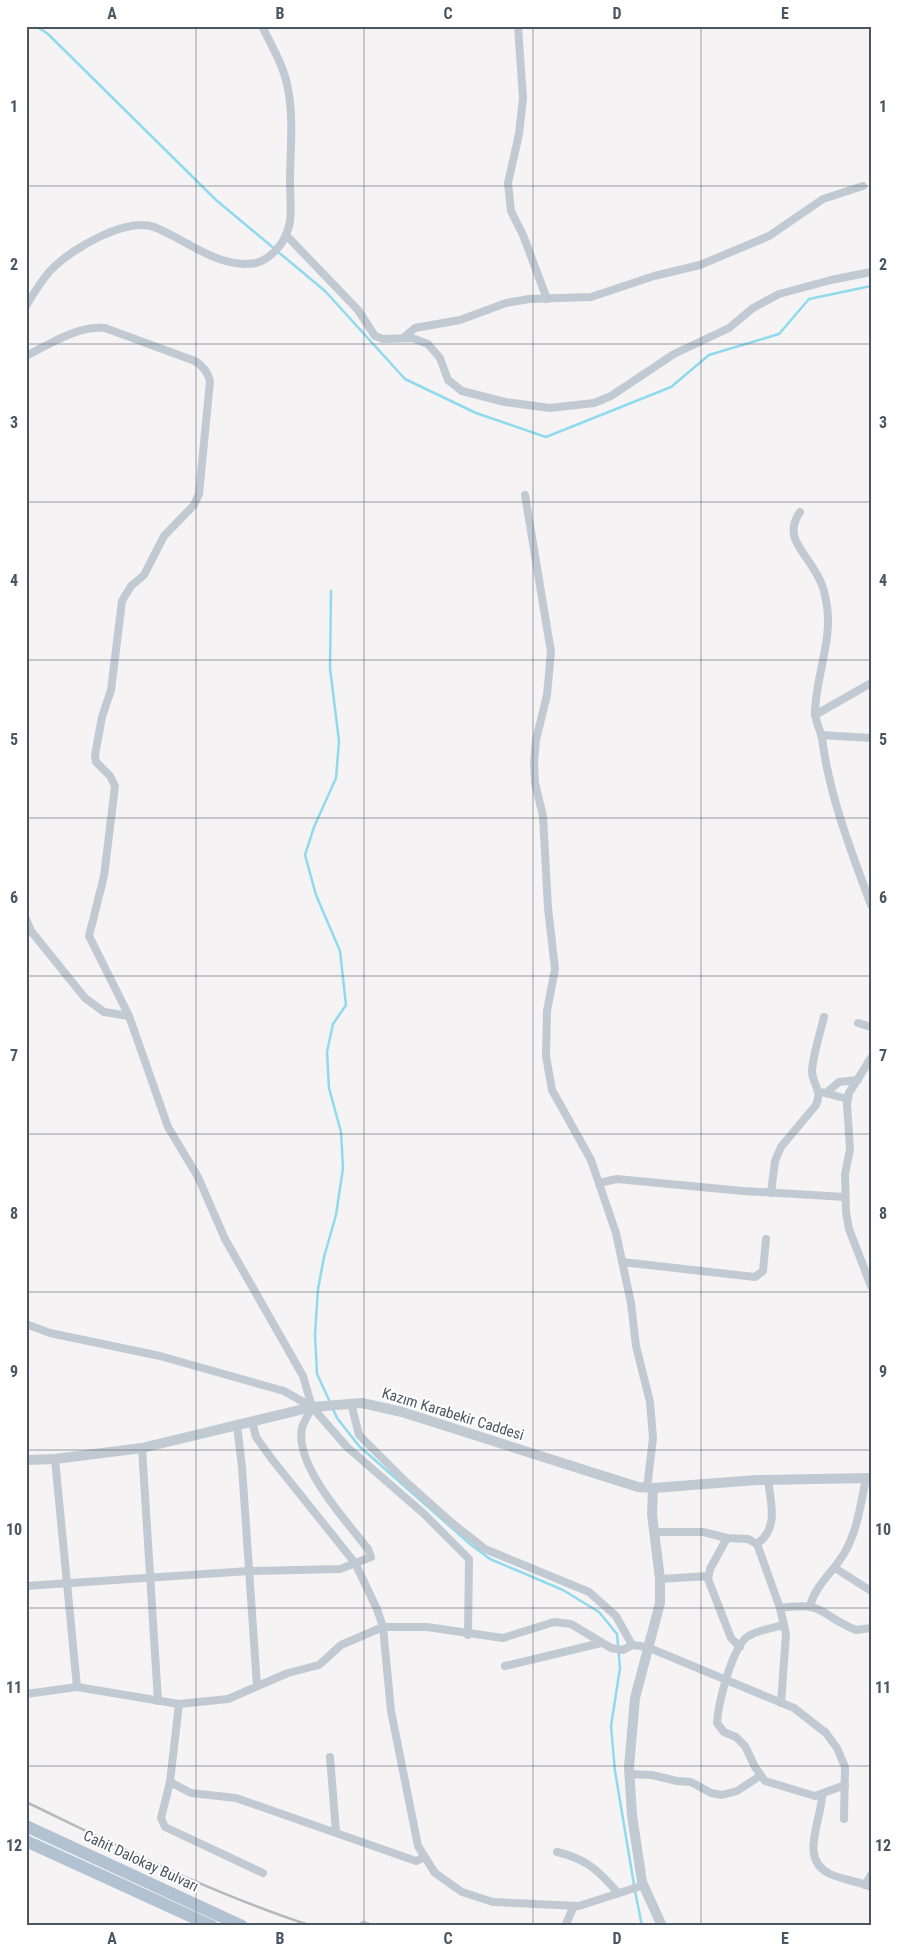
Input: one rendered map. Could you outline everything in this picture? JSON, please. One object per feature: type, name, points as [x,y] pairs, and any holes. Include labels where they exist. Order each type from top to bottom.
[{"type":"main road","name":"Cahit Dalokay Bulvarı","points":[[26,1826],[242,1926]]},
{"type":"main road","name":"Cahit Dalokay Bulvarı","points":[[26,1841],[212,1926]]},
{"type":"street","points":[[26,306],[48,273],[69,254],[123,228],[134,225],[153,227],[225,261],[252,263],[268,257],[282,243],[290,223],[290,100],[281,65],[262,26]]},
{"type":"street","points":[[518,26],[523,98],[519,134],[508,183],[512,211],[547,299]]},
{"type":"street","points":[[403,338],[415,328],[460,320],[506,303],[547,299],[580,299],[602,294],[654,276],[715,260],[769,236],[823,199],[863,186]]},
{"type":"street","points":[[286,235],[358,310],[375,336],[383,339],[418,339],[432,348],[440,358],[448,380],[462,391],[505,402],[550,408],[587,404],[611,396],[674,354],[729,328],[753,308],[770,298],[831,280],[871,272]]},
{"type":"street","points":[[26,356],[76,331],[90,327],[105,328],[195,361],[206,371],[210,381],[199,494],[194,506],[164,536],[144,575],[131,586],[122,601],[111,690],[102,716],[95,755],[96,762],[110,776],[114,786],[104,876],[89,936],[128,1016],[168,1127],[198,1177],[225,1239],[304,1376],[312,1407],[302,1429],[304,1453],[319,1486],[368,1549],[371,1557],[340,1569],[249,1571],[26,1586]]},
{"type":"street","points":[[525,496],[551,652],[547,695],[536,740],[534,763],[536,783],[544,816],[545,877],[555,969],[547,1011],[546,1056],[552,1090],[586,1148],[598,1183],[607,1202],[622,1262],[651,1417],[650,1488],[660,1579],[659,1614],[647,1647],[632,1722],[629,1774],[640,1886],[662,1926]]},
{"type":"street","points":[[800,512],[793,525],[793,536],[796,545],[820,579],[826,598],[829,618],[828,638],[817,682],[814,715],[821,735],[843,831],[871,905]]},
{"type":"street","points":[[814,715],[871,683]]},
{"type":"street","points":[[821,735],[871,738]]},
{"type":"street","points":[[26,919],[31,931],[85,998],[104,1012],[128,1016]]},
{"type":"street","points":[[824,1017],[812,1072],[823,1092],[848,1099]]},
{"type":"street","points":[[858,1023],[871,1027]]},
{"type":"street","points":[[871,1058],[848,1099],[850,1149],[845,1174],[845,1196],[849,1229],[871,1286]]},
{"type":"street","points":[[771,1193],[777,1154],[789,1134],[816,1105],[823,1092],[839,1082],[858,1080]]},
{"type":"street","points":[[598,1183],[617,1179],[771,1193],[845,1196]]},
{"type":"street","points":[[622,1262],[755,1278],[763,1271],[766,1239]]},
{"type":"street","points":[[26,1324],[50,1333],[160,1356],[284,1391],[312,1407],[348,1447],[469,1558],[468,1635]]},
{"type":"street","points":[[350,1403],[359,1436],[405,1481],[452,1522],[485,1549],[589,1592],[616,1616],[632,1645]]},
{"type":"street","name":"Kazım Karabekir Caddesi","points":[[26,1460],[55,1459],[142,1448],[312,1407],[362,1403],[402,1412],[650,1488],[768,1480],[868,1478]]},
{"type":"street","points":[[252,1421],[256,1437],[271,1458],[356,1563],[377,1609],[383,1627],[391,1711],[418,1846],[435,1873],[462,1892],[493,1902],[574,1906],[640,1886]]},
{"type":"street","points":[[237,1425],[242,1467],[257,1686]]},
{"type":"street","points":[[142,1448],[158,1701]]},
{"type":"street","points":[[55,1459],[77,1686]]},
{"type":"street","points":[[810,1606],[813,1596],[847,1549],[858,1519],[868,1478]]},
{"type":"street","points":[[757,1544],[767,1536],[772,1523],[768,1480]]},
{"type":"street","points":[[655,1532],[703,1532],[726,1538],[748,1538],[757,1544],[780,1608],[784,1625],[786,1654],[781,1703]]},
{"type":"street","points":[[726,1538],[708,1576],[731,1638],[740,1647]]},
{"type":"street","points":[[835,1568],[871,1591]]},
{"type":"street","points":[[660,1579],[708,1576]]},
{"type":"street","points":[[780,1608],[810,1606],[825,1611],[856,1630],[871,1628]]},
{"type":"street","points":[[26,1694],[77,1686],[179,1704],[228,1699],[288,1673],[319,1665],[341,1645],[383,1627],[427,1628],[468,1635],[503,1638],[554,1622],[571,1624],[611,1648],[624,1650],[632,1645],[647,1647],[725,1681],[794,1708],[826,1733],[837,1748],[845,1767],[844,1820]]},
{"type":"street","points":[[784,1625],[752,1634],[745,1639],[725,1681],[717,1723],[724,1732],[745,1746],[760,1776],[768,1782],[816,1796],[845,1785]]},
{"type":"street","points":[[505,1666],[601,1643]]},
{"type":"street","points":[[179,1704],[170,1782],[162,1818],[165,1827],[263,1872]]},
{"type":"street","points":[[330,1757],[336,1832]]},
{"type":"street","points":[[629,1774],[652,1775],[691,1782],[711,1793],[722,1795],[737,1791],[760,1776]]},
{"type":"street","points":[[170,1782],[191,1793],[236,1798],[416,1861],[425,1857]]},
{"type":"street","points":[[822,1795],[822,1806],[813,1845],[815,1859],[831,1875],[868,1886],[871,1875]]},
{"type":"street","points":[[557,1852],[576,1856],[601,1874],[618,1893]]},
{"type":"street","points":[[565,1926],[574,1906]]},
{"type":"waterway","points":[[36,26],[48,34],[216,200],[325,291],[405,379],[476,413],[546,437],[671,387],[709,355],[779,334],[809,299],[871,286]]},
{"type":"waterway","points":[[330,1402],[317,1374],[315,1334],[318,1289],[324,1257],[336,1215],[343,1168],[341,1132],[329,1088],[327,1052],[333,1024],[346,1005],[340,951],[316,895],[305,855],[314,827],[336,778],[339,741],[330,668],[331,591]]},
{"type":"waterway","points":[[333,1409],[337,1418],[359,1446],[470,1544],[490,1559],[563,1590],[599,1612],[617,1634],[620,1668],[611,1726],[615,1771],[634,1885]]},
{"type":"waterway","points":[[635,1891],[642,1926]]},
{"type":"railway","points":[[26,1802],[203,1885],[312,1926]]}]
